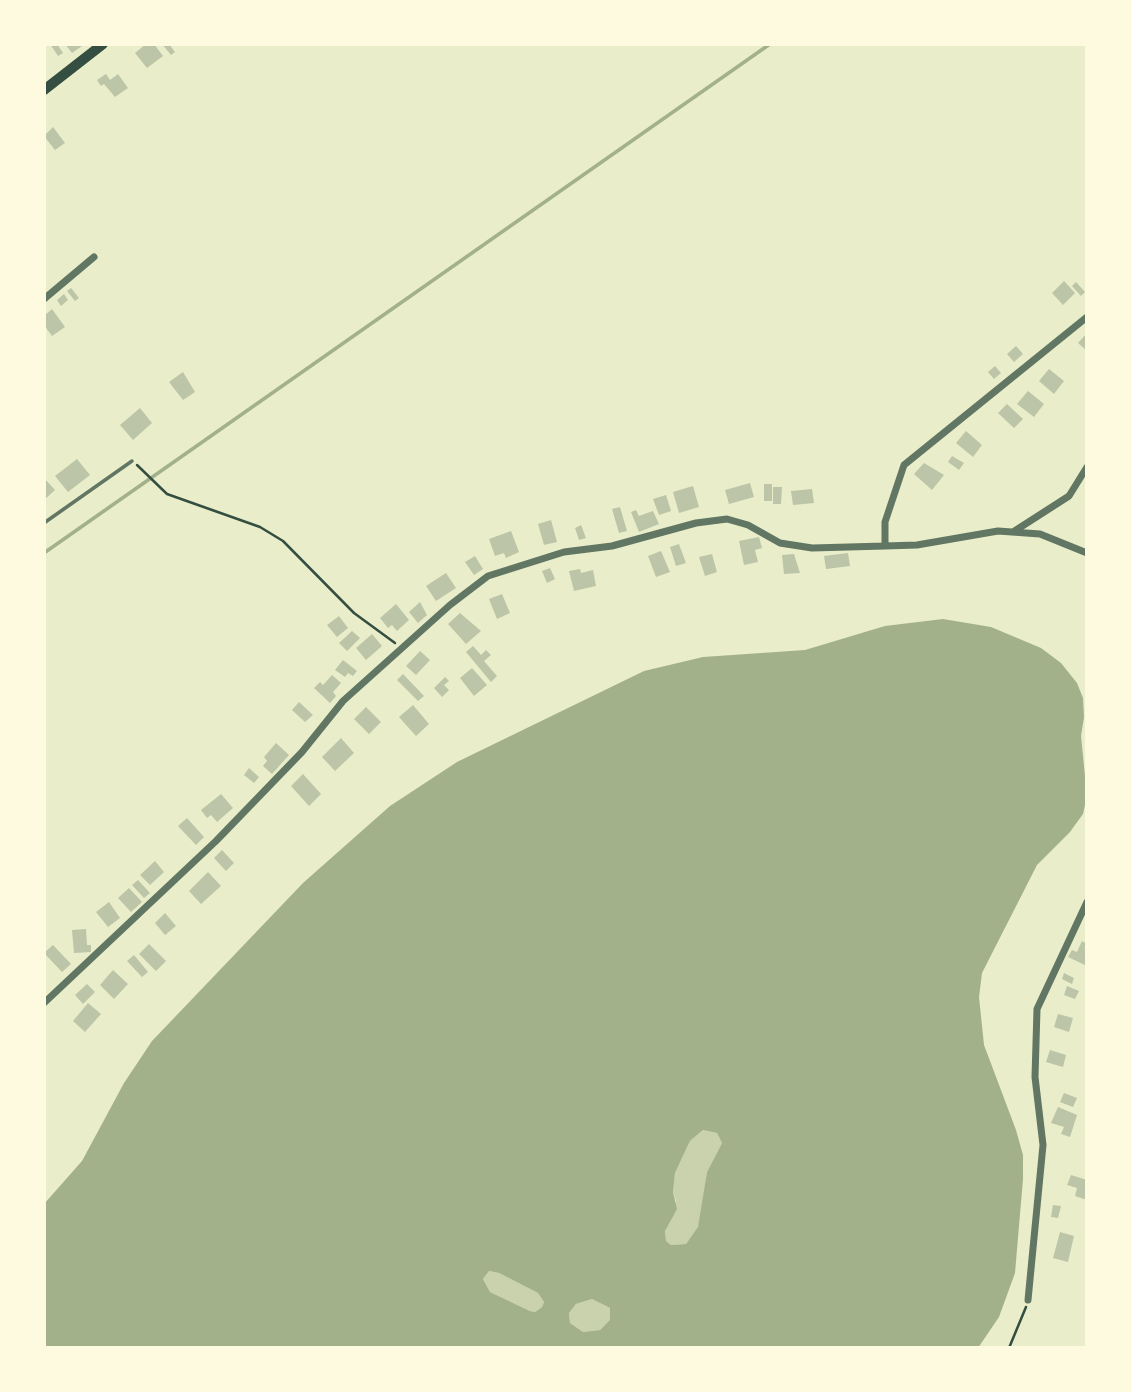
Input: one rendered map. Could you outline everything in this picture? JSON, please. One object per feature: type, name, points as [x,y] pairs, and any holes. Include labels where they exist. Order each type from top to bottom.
[{"type":"main road","points":[[44,90],[103,44]]},
{"type":"street","points":[[44,299],[94,257]]},
{"type":"street","points":[[885,546],[885,522],[904,465],[1087,317]]},
{"type":"street","points":[[1012,532],[1069,496],[1087,467]]},
{"type":"street","points":[[44,1003],[216,841],[302,752],[343,701],[450,605],[488,576],[564,552],[612,546],[696,523],[727,519],[748,524],[780,543],[812,548],[918,545],[998,531],[1040,534],[1087,553]]},
{"type":"street","points":[[1028,1300],[1044,1145],[1035,1077],[1037,1009],[1087,902]]},
{"type":"lane","points":[[44,523],[132,461]]},
{"type":"path","points":[[145,472],[154,483],[183,502],[260,527],[283,541],[354,613],[401,648]]},
{"type":"path","points":[[1009,1348],[1015,1340],[1028,1300]]},
{"type":"shaded area","points":[[943,619],[991,627],[1041,648],[1061,663],[1077,683],[1083,698],[1081,736],[1087,796],[1083,814],[1070,832],[1037,865],[982,973],[979,997],[984,1045],[1016,1130],[1023,1155],[1023,1179],[1015,1273],[999,1317],[978,1348],[44,1348],[44,1204],[82,1161],[124,1083],[152,1041],[303,883],[390,806],[457,762],[644,671],[703,657],[805,650],[885,626]],"holes":[[[703,1130],[717,1133],[722,1143],[707,1172],[698,1227],[686,1244],[671,1245],[666,1241],[665,1231],[677,1209],[673,1192],[675,1173],[690,1141]],[[489,1271],[499,1273],[538,1293],[544,1302],[542,1307],[535,1312],[530,1311],[490,1292],[483,1279]],[[592,1299],[610,1308],[610,1320],[600,1330],[583,1332],[570,1323],[569,1313],[576,1304]]]},
{"type":"shaded area","points":[[703,1130],[717,1133],[722,1143],[707,1172],[699,1227],[686,1244],[671,1245],[666,1241],[665,1231],[676,1201],[673,1192],[675,1173],[690,1141]]},
{"type":"shaded area","points":[[489,1271],[499,1273],[538,1293],[544,1302],[542,1307],[535,1312],[530,1311],[490,1292],[483,1279]]},
{"type":"shaded area","points":[[592,1299],[610,1308],[610,1321],[600,1330],[583,1332],[570,1323],[569,1313],[576,1304]]},
{"type":"building","points":[[50,44],[57,44],[63,53],[58,56]]},
{"type":"building","points":[[65,44],[81,44],[82,46],[72,53]]},
{"type":"building","points":[[146,44],[154,44],[163,56],[147,68],[135,53]]},
{"type":"building","points":[[162,44],[169,44],[175,52],[171,55]]},
{"type":"building","points":[[106,74],[110,80],[118,74],[128,88],[115,97],[97,80]]},
{"type":"building","points":[[53,127],[65,143],[55,150],[44,136]]},
{"type":"building","points":[[1064,281],[1075,293],[1063,305],[1052,293]]},
{"type":"building","points":[[1076,282],[1085,292],[1081,296],[1072,286]]},
{"type":"building","points":[[71,288],[79,298],[75,301],[67,291]]},
{"type":"building","points":[[64,294],[68,300],[61,306],[57,300]]},
{"type":"building","points":[[52,309],[65,327],[52,336],[44,325],[44,316]]},
{"type":"building","points":[[1087,333],[1087,351],[1078,343]]},
{"type":"building","points":[[1016,346],[1023,354],[1014,362],[1007,354]]},
{"type":"building","points":[[995,366],[1001,373],[994,379],[988,372]]},
{"type":"building","points":[[1049,369],[1064,381],[1054,394],[1039,381]]},
{"type":"building","points":[[183,372],[195,392],[183,400],[169,382]]},
{"type":"building","points":[[1028,391],[1044,404],[1034,417],[1017,404]]},
{"type":"building","points":[[1007,404],[1023,419],[1014,428],[998,413]]},
{"type":"building","points":[[140,408],[152,423],[133,440],[120,425]]},
{"type":"building","points":[[966,431],[982,445],[973,457],[956,443]]},
{"type":"building","points":[[952,456],[964,463],[959,470],[948,462]]},
{"type":"building","points":[[77,459],[90,475],[68,492],[55,476]]},
{"type":"building","points":[[924,463],[944,475],[932,490],[914,474]]},
{"type":"building","points":[[44,478],[55,490],[44,500]]},
{"type":"building","points":[[750,483],[754,497],[729,504],[725,490]]},
{"type":"building","points":[[764,484],[772,484],[772,501],[764,501]]},
{"type":"building","points":[[693,486],[699,507],[679,513],[673,492]]},
{"type":"building","points":[[773,487],[782,487],[781,504],[773,504]]},
{"type":"building","points":[[812,489],[814,503],[793,505],[791,491]]},
{"type":"building","points":[[666,495],[671,511],[659,515],[653,499]]},
{"type":"building","points":[[620,507],[627,531],[619,533],[612,509]]},
{"type":"building","points":[[636,510],[639,516],[653,511],[659,524],[639,532],[631,512]]},
{"type":"building","points":[[551,520],[557,542],[544,545],[538,524]]},
{"type":"building","points":[[581,525],[586,538],[579,540],[575,528]]},
{"type":"building","points":[[511,531],[519,552],[506,558],[504,553],[495,556],[489,539]]},
{"type":"building","points":[[759,537],[762,548],[755,550],[758,562],[744,565],[739,541]]},
{"type":"building","points":[[679,544],[686,563],[676,566],[670,547]]},
{"type":"building","points":[[661,551],[670,572],[656,577],[648,556]]},
{"type":"building","points":[[848,553],[850,566],[826,569],[824,556]]},
{"type":"building","points":[[712,554],[717,572],[705,576],[699,557]]},
{"type":"building","points":[[794,554],[800,573],[784,574],[782,555]]},
{"type":"building","points":[[475,556],[483,569],[474,575],[465,562]]},
{"type":"building","points":[[550,568],[555,579],[547,583],[542,571]]},
{"type":"building","points":[[580,569],[581,573],[593,570],[596,586],[574,591],[569,571]]},
{"type":"building","points":[[446,573],[456,588],[436,601],[426,586]]},
{"type":"building","points":[[502,594],[510,613],[497,619],[489,599]]},
{"type":"building","points":[[420,602],[427,615],[418,623],[409,612]]},
{"type":"building","points":[[396,604],[409,620],[397,631],[392,625],[388,628],[380,618]]},
{"type":"building","points":[[460,613],[481,631],[466,644],[448,624]]},
{"type":"building","points":[[339,616],[348,628],[337,637],[327,625]]},
{"type":"building","points":[[352,631],[360,638],[347,651],[339,643]]},
{"type":"building","points":[[372,634],[382,646],[366,660],[356,648]]},
{"type":"building","points":[[473,646],[481,655],[486,650],[491,655],[484,661],[497,676],[491,682],[466,652]]},
{"type":"building","points":[[420,651],[430,660],[416,675],[406,666]]},
{"type":"building","points":[[343,660],[357,671],[353,676],[348,673],[345,677],[335,670]]},
{"type":"building","points":[[472,668],[487,685],[474,696],[460,678]]},
{"type":"building","points":[[403,674],[424,696],[418,701],[397,680]]},
{"type":"building","points":[[332,675],[341,683],[333,692],[336,696],[330,703],[314,688],[320,682],[323,685]]},
{"type":"building","points":[[445,677],[449,681],[444,685],[449,690],[442,697],[434,688]]},
{"type":"building","points":[[299,702],[313,715],[305,722],[292,710]]},
{"type":"building","points":[[413,705],[429,724],[416,736],[399,717]]},
{"type":"building","points":[[366,707],[381,722],[369,734],[354,719]]},
{"type":"building","points":[[341,738],[354,753],[335,771],[322,757]]},
{"type":"building","points":[[276,743],[289,755],[272,774],[263,766],[267,761],[264,757]]},
{"type":"building","points":[[249,768],[259,777],[254,783],[244,775]]},
{"type":"building","points":[[303,774],[321,794],[309,806],[291,786]]},
{"type":"building","points":[[221,794],[233,808],[217,822],[211,815],[207,818],[201,810]]},
{"type":"building","points":[[187,818],[204,837],[196,845],[178,826]]},
{"type":"building","points":[[222,850],[234,863],[226,871],[214,858]]},
{"type":"building","points":[[155,861],[164,872],[150,885],[140,875]]},
{"type":"building","points":[[208,872],[221,886],[201,904],[189,891]]},
{"type":"building","points":[[138,880],[150,893],[144,898],[132,885]]},
{"type":"building","points":[[129,888],[142,902],[131,912],[118,898]]},
{"type":"building","points":[[109,902],[120,918],[108,927],[96,912]]},
{"type":"building","points":[[165,913],[176,926],[165,935],[155,923]]},
{"type":"building","points":[[86,929],[87,945],[91,945],[91,952],[74,953],[72,930]]},
{"type":"building","points":[[1082,941],[1087,944],[1087,966],[1068,957],[1072,950],[1077,952]]},
{"type":"building","points":[[149,944],[166,961],[156,971],[139,954]]},
{"type":"building","points":[[53,945],[71,964],[62,972],[44,953]]},
{"type":"building","points":[[134,955],[148,972],[142,977],[127,961]]},
{"type":"building","points":[[113,970],[128,984],[114,999],[100,985]]},
{"type":"building","points":[[1064,973],[1074,978],[1072,984],[1062,979]]},
{"type":"building","points":[[87,984],[95,992],[83,1004],[75,995]]},
{"type":"building","points":[[1067,986],[1079,991],[1075,999],[1064,995]]},
{"type":"building","points":[[88,1003],[101,1014],[85,1032],[73,1021]]},
{"type":"building","points":[[1058,1014],[1073,1018],[1069,1032],[1054,1027]]},
{"type":"building","points":[[1050,1050],[1066,1055],[1063,1067],[1046,1062]]},
{"type":"building","points":[[1064,1093],[1077,1098],[1073,1107],[1060,1102]]},
{"type":"building","points":[[1058,1107],[1077,1115],[1070,1137],[1061,1134],[1064,1127],[1051,1123]]},
{"type":"building","points":[[1071,1175],[1087,1180],[1087,1200],[1075,1196],[1077,1188],[1067,1185]]},
{"type":"building","points":[[1053,1205],[1061,1206],[1058,1218],[1051,1217]]},
{"type":"building","points":[[1060,1232],[1074,1236],[1068,1262],[1053,1258]]},
{"type":"waterway","points":[[44,553],[770,44]]}]
